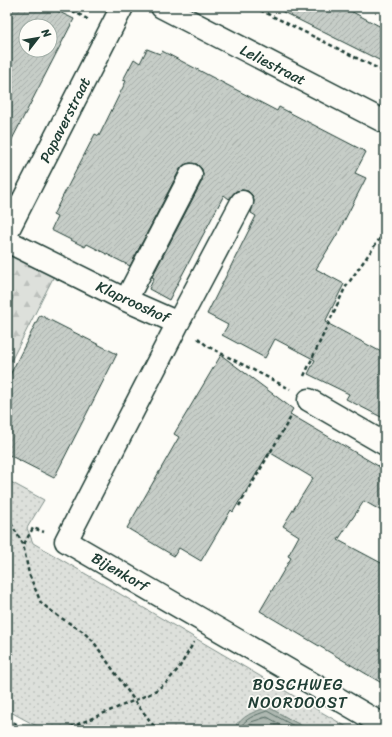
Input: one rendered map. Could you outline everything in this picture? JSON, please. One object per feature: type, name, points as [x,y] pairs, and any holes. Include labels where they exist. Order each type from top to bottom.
[{"type":"street","name":"Papaverstraat","points":[[7,232],[122,7]]},
{"type":"street","name":"Leliestraat","points":[[162,7],[385,122]]},
{"type":"street","points":[[126,300],[191,175]]},
{"type":"street","name":"Klaprooshof","points":[[7,241],[126,300],[178,323],[242,202]]},
{"type":"street","name":"Bijenkorf","points":[[178,323],[66,541],[385,726]]},
{"type":"street","points":[[303,396],[385,444]]},
{"type":"path","points":[[254,7],[385,72]]},
{"type":"path","points":[[239,506],[303,396],[345,288],[385,231]]},
{"type":"path","points":[[178,323],[207,346],[303,396]]},
{"type":"path","points":[[7,517],[23,544],[29,574],[41,603],[82,631],[93,641],[156,730]]},
{"type":"path","points":[[64,730],[152,693],[166,683],[179,668],[206,622]]},
{"type":"path","points":[[7,719],[28,730]]},
{"type":"green space","points":[[14,249],[56,272],[7,369],[7,309],[13,298],[7,287],[7,260]]},
{"type":"green space","points":[[7,480],[44,500],[27,528],[33,543],[352,730],[309,730],[268,707],[237,723],[235,730],[44,730],[7,710]]},
{"type":"water","points":[[268,707],[309,730],[235,730],[244,717]]},
{"type":"building","points":[[7,7],[49,7],[74,19],[58,50],[58,18],[18,18],[18,58],[54,58],[7,149]]},
{"type":"building","points":[[273,7],[343,7],[385,29],[385,63]]},
{"type":"building","points":[[147,49],[160,54],[162,51],[277,111],[279,107],[366,152],[355,173],[366,178],[338,233],[316,269],[344,284],[325,322],[385,354],[385,419],[346,399],[349,394],[308,374],[315,360],[275,339],[265,358],[222,335],[228,325],[207,314],[256,216],[251,213],[254,201],[252,195],[248,191],[236,191],[229,199],[224,195],[169,300],[149,289],[154,278],[152,277],[202,181],[202,169],[197,164],[190,163],[184,165],[180,169],[130,266],[87,244],[85,247],[51,230],[57,217],[53,215],[95,134],[99,136],[126,81],[123,80],[134,59],[140,63]]},
{"type":"building","points":[[40,315],[117,354],[54,478],[7,454],[7,381]]},
{"type":"building","points":[[221,355],[293,409],[290,414],[385,470],[385,513],[364,501],[338,540],[385,565],[385,685],[260,611],[291,558],[288,556],[299,536],[283,526],[313,478],[269,452],[241,500],[233,512],[231,510],[201,561],[179,548],[174,556],[127,528],[179,437],[174,434]]},
{"type":"district","name":"BOSCHWEG NOORDOOST","points":[[298,693]]}]
